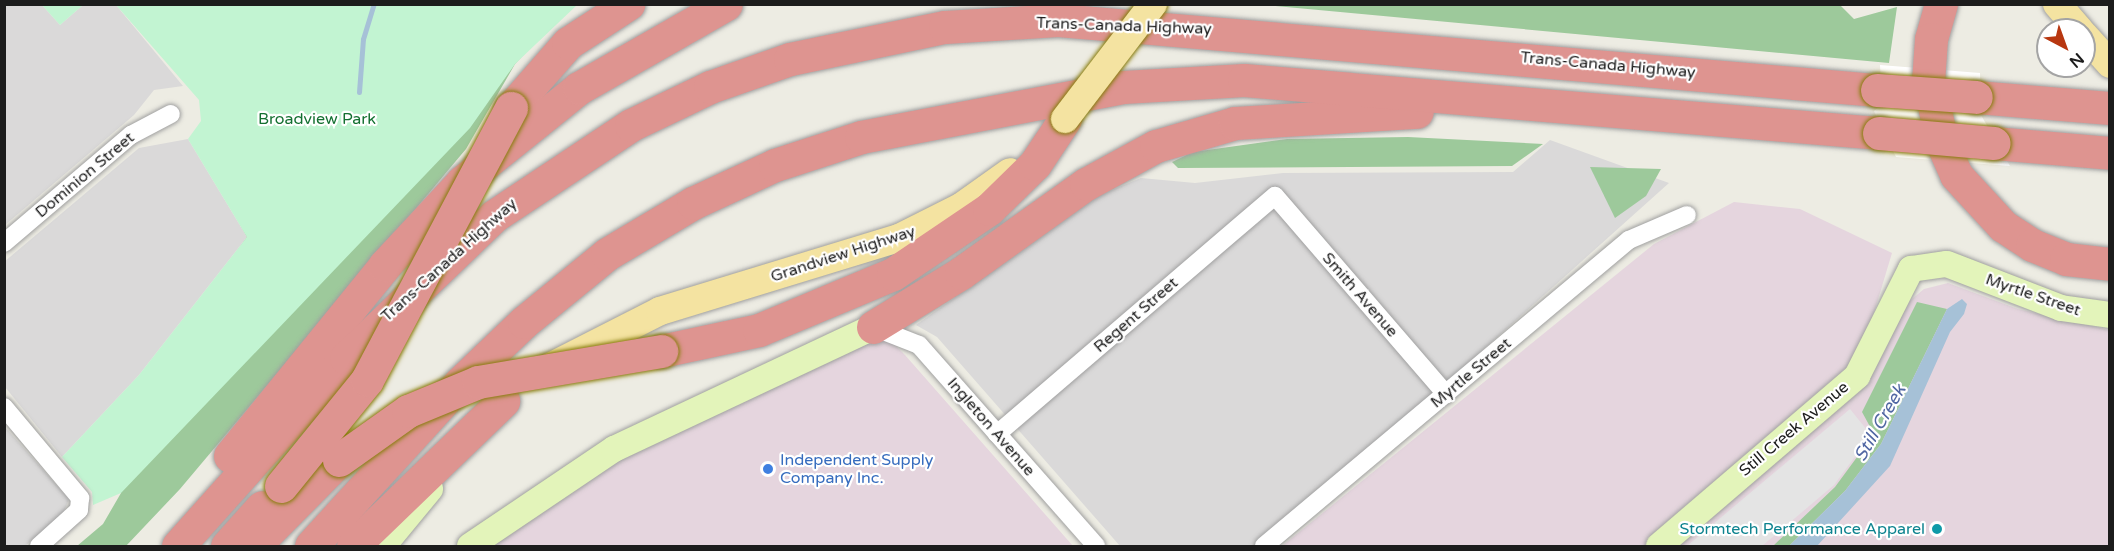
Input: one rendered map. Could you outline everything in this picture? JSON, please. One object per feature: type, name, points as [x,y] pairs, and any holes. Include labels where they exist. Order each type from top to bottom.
[{"type":"highway","points":[[227,546],[281,486],[367,380],[511,108],[568,43],[628,4]]},
{"type":"highway","points":[[173,546],[218,470],[385,265],[462,182],[579,88],[726,4]]},
{"type":"highway","points":[[1941,4],[1931,39],[1928,78],[1942,143],[1956,175],[2003,226],[2032,245],[2066,259],[2109,264]]},
{"type":"highway","name":"Trans-Canada Highway","points":[[178,546],[346,358],[494,216],[631,125],[710,87],[790,59],[945,27],[1058,20],[2107,108]]},
{"type":"highway","points":[[311,546],[386,460],[524,322],[607,254],[693,203],[775,165],[872,135],[1123,87],[1244,80],[2109,153]]},
{"type":"highway","points":[[873,327],[961,273],[1086,184],[1183,136],[1304,116],[1520,102]]},
{"type":"highway","points":[[254,546],[339,460],[408,411],[478,382],[522,370],[661,351],[759,330],[850,296],[968,225],[1027,164],[1065,118]]},
{"type":"highway","points":[[353,546],[503,401]]},
{"type":"main road","points":[[1065,118],[1153,4]]},
{"type":"main road","points":[[2057,4],[2069,18]]},
{"type":"main road","points":[[2096,49],[2109,64]]},
{"type":"main road","name":"Grandview Highway","points":[[503,401],[564,358],[660,311],[929,225],[1027,164]]},
{"type":"main road","name":"Still Creek Avenue","points":[[1659,546],[1857,376],[1875,348],[1906,273],[1933,263],[1957,268]]},
{"type":"main road","name":"Myrtle Street","points":[[1957,268],[2061,308],[2109,315]]},
{"type":"main road","points":[[470,546],[623,444],[873,327]]},
{"type":"main road","points":[[383,546],[503,401]]},
{"type":"street","name":"Dominion Street","points":[[4,243],[131,135],[171,114]]},
{"type":"street","name":"Smith Avenue","points":[[1275,196],[1446,394]]},
{"type":"street","name":"Regent Street","points":[[997,434],[1275,196]]},
{"type":"street","name":"Myrtle Street","points":[[1264,546],[1629,240],[1687,215]]},
{"type":"street","name":"Ingleton Avenue","points":[[873,327],[919,345],[1096,546]]},
{"type":"street","points":[[4,407],[81,503],[39,546]]},
{"type":"shaded area","points":[[5,5],[42,5],[60,25],[83,5],[116,5],[183,86],[154,90],[134,115],[5,225]]},
{"type":"shaded area","points":[[188,139],[247,237],[139,375],[62,457],[5,387],[4,262],[139,148]]},
{"type":"shaded area","points":[[1550,140],[1669,183],[1407,418],[1253,546],[1120,546],[937,337],[916,325],[1100,195],[1141,178],[1195,183],[1283,173],[1513,172]]},
{"type":"shaded area","points":[[1734,202],[1800,209],[1892,253],[1860,359],[1646,546],[1282,546],[1654,244]]},
{"type":"shaded area","points":[[1948,283],[2018,309],[2109,330],[2109,546],[1672,546],[1871,377],[1905,305],[1924,289]]},
{"type":"shaded area","points":[[873,337],[891,341],[905,355],[1073,546],[485,546],[588,474]]},
{"type":"shaded area","points":[[1850,409],[1871,435],[1834,485],[1762,546],[1687,546]]},
{"type":"shaded area","points":[[4,426],[69,499],[63,514],[25,546],[5,546]]},
{"type":"green space","points":[[1839,4],[1854,19],[1897,7],[1889,63],[1264,5]]},
{"type":"green space","points":[[42,5],[83,5],[60,25]]},
{"type":"green space","name":"Broadview Park","points":[[116,5],[577,5],[515,64],[470,128],[121,493],[93,505],[92,492],[62,457],[139,375],[247,237],[188,139],[201,121],[199,100]]},
{"type":"green space","name":"Broadview Park","points":[[570,5],[515,64],[466,149],[180,489],[126,546],[77,546],[103,524],[121,493],[86,457],[247,237],[195,144]]},
{"type":"green space","points":[[1408,137],[1543,144],[1512,166],[1178,168],[1172,162],[1193,152],[1287,139]]},
{"type":"green space","points":[[1590,167],[1661,169],[1646,196],[1615,218]]},
{"type":"green space","points":[[1917,302],[1947,309],[1881,444],[1845,491],[1789,546],[1773,546],[1835,487],[1874,434],[1862,412]]},
{"type":"water","points":[[1962,299],[1967,304],[1964,314],[1950,332],[1890,466],[1817,546],[1789,546],[1845,491],[1881,444],[1947,309]]},
{"type":"pier","points":[[1880,65],[1980,73],[1981,115],[2010,166],[1896,157],[1874,111],[1882,105]]},
{"type":"waterway","points":[[359,92],[363,39],[374,4]]},
{"type":"place","name":"Independent Supply Company Inc.","points":[[768,469]]},
{"type":"place","name":"Stormtech Performance Apparel","points":[[1937,529]]},
{"type":"water label","name":"Still Creek","points":[[1880,423]]}]
